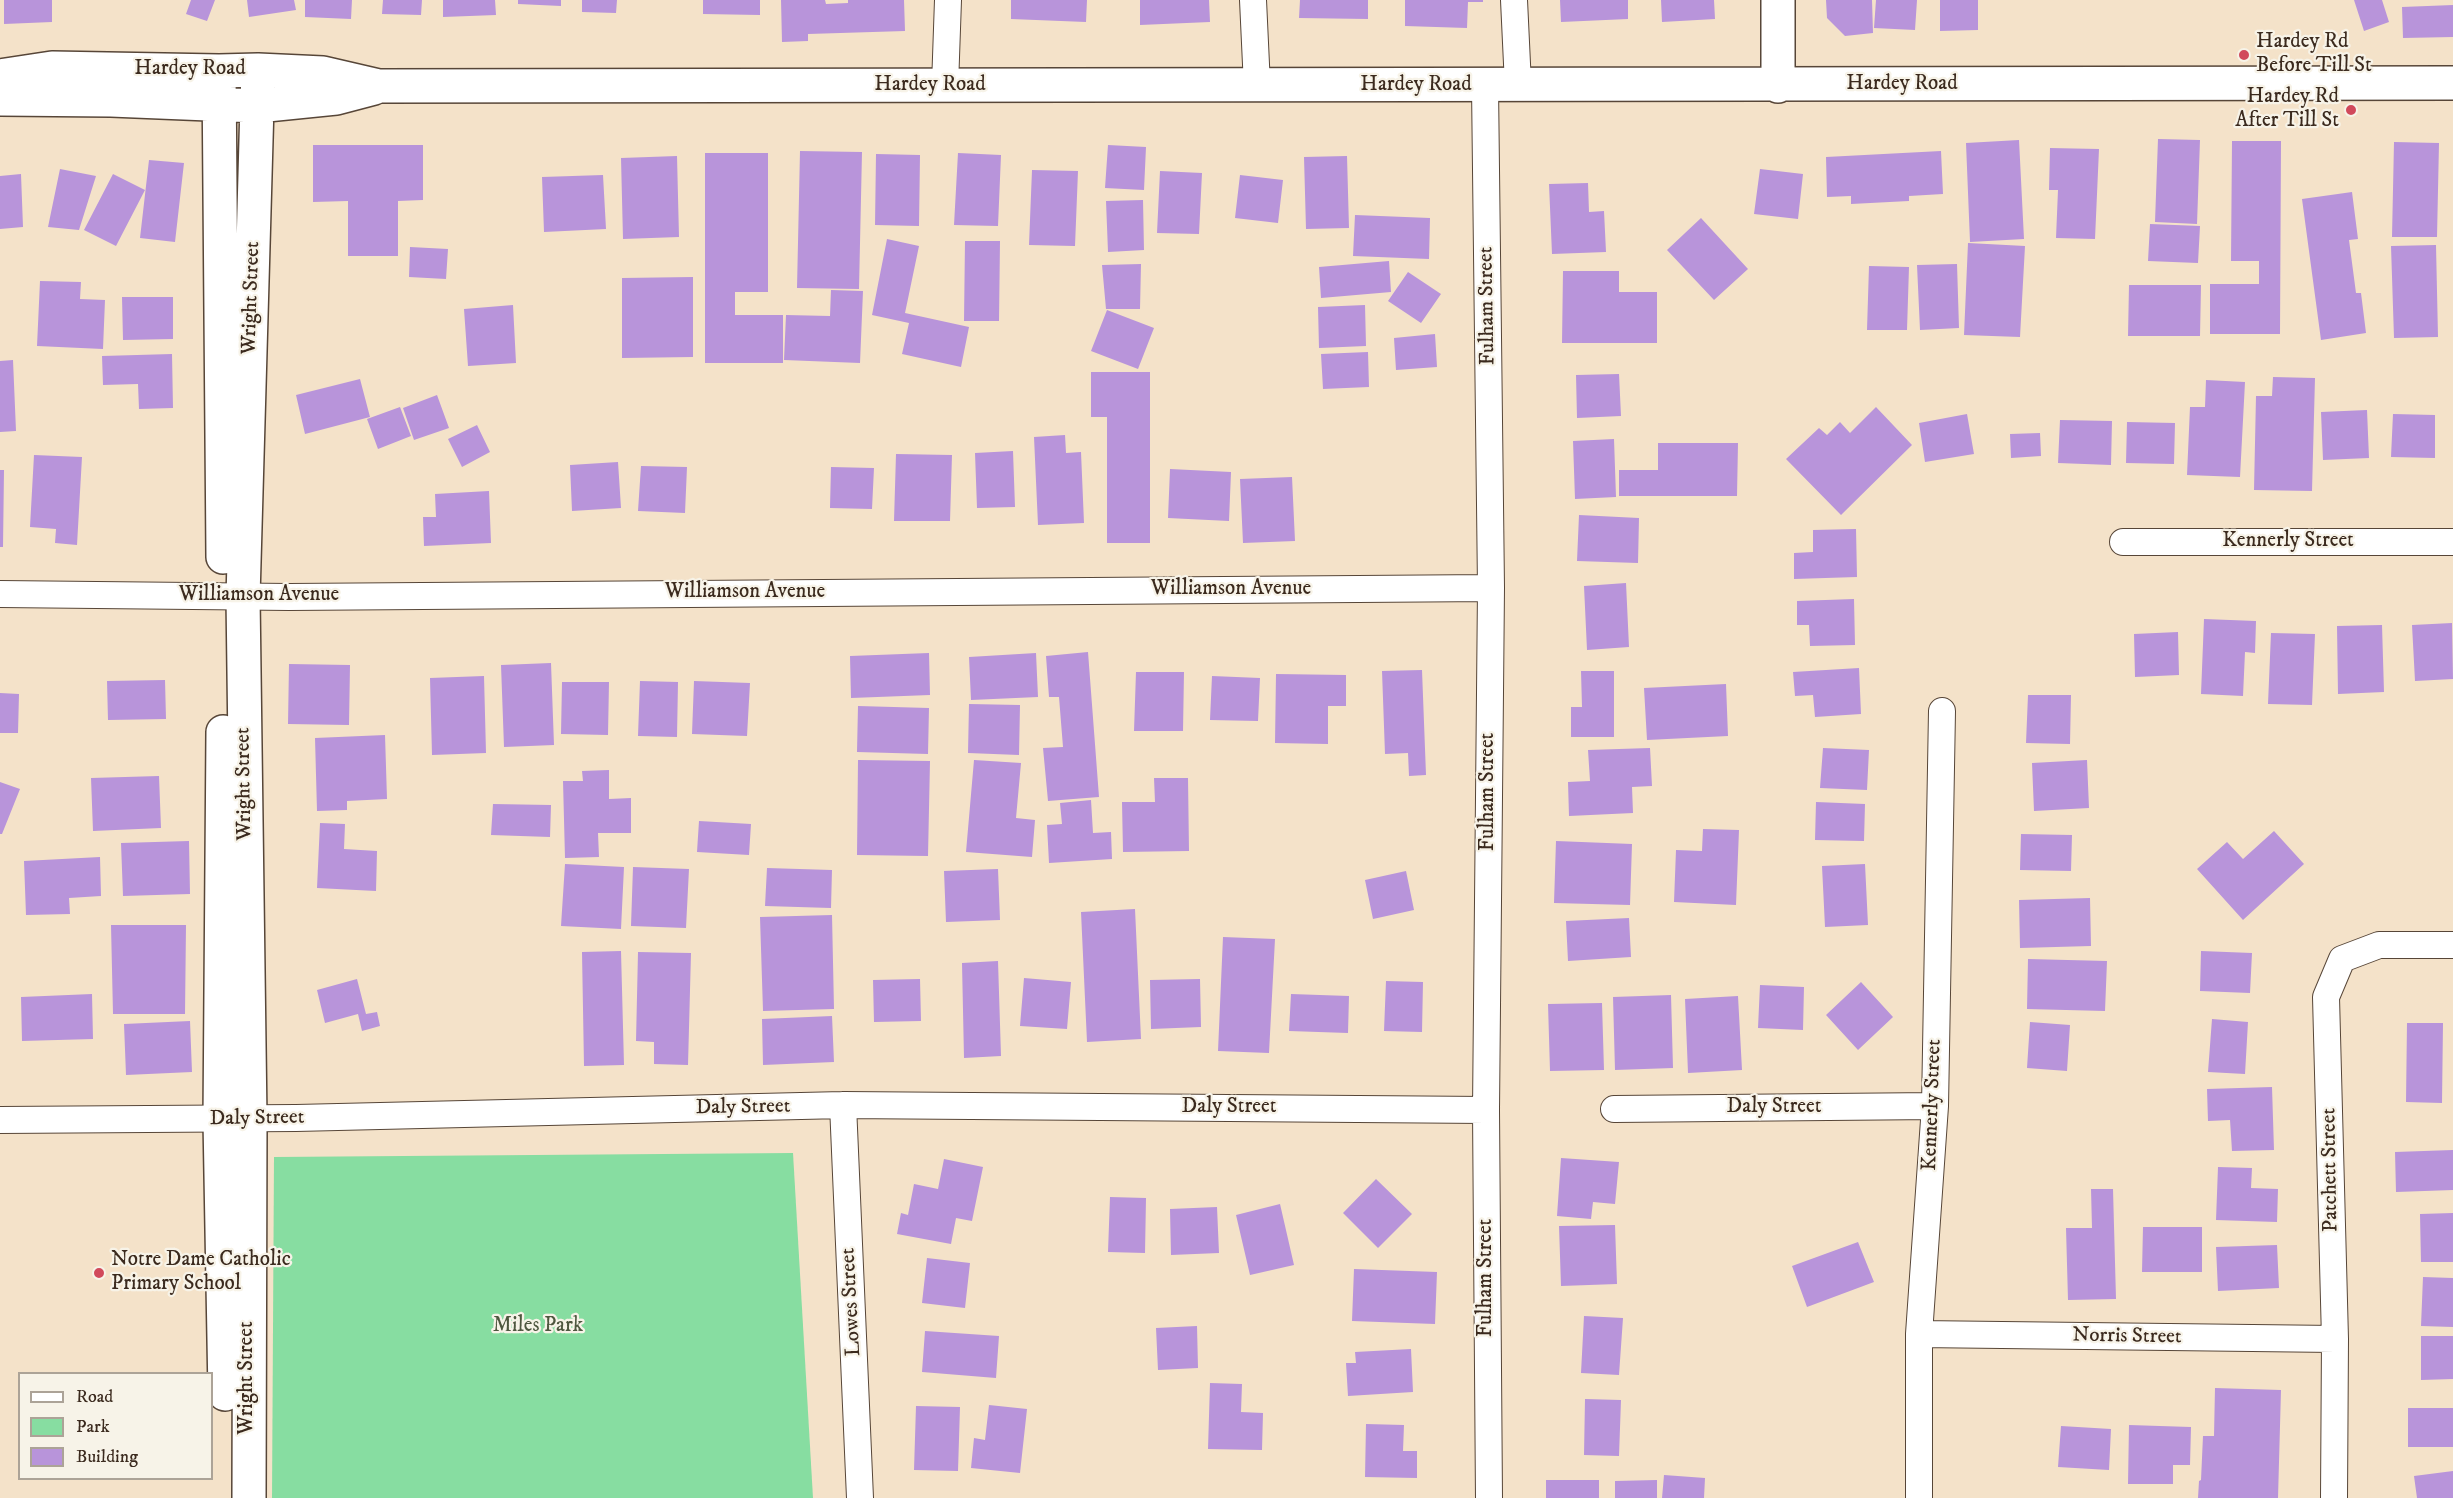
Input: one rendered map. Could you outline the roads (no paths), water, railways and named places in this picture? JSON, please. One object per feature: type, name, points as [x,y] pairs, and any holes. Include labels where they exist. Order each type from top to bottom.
[{"type":"street","points":[[945,86],[948,0]]},
{"type":"street","points":[[1253,0],[1257,86]]},
{"type":"street","points":[[1514,0],[1518,85]]},
{"type":"street","points":[[1778,0],[1778,86]]},
{"type":"street","name":"Hardey Road","points":[[0,76],[52,68],[258,70],[323,73],[379,87],[2453,83]]},
{"type":"street","name":"Wright Street","points":[[233,597],[258,70]]},
{"type":"street","name":"Wright Street","points":[[219,71],[233,597],[235,1119],[226,1498]]},
{"type":"street","name":"Fulham Street","points":[[1485,86],[1491,588],[1486,1110],[1489,1498]]},
{"type":"street","name":"Hardey Road","points":[[0,99],[111,100],[257,106],[336,98],[379,87]]},
{"type":"street","name":"Kennerly Street","points":[[2123,542],[2453,542]]},
{"type":"street","name":"Williamson Avenue","points":[[0,594],[233,597],[1491,588]]},
{"type":"street","name":"Kennerly Street","points":[[1918,1498],[1919,1334],[1935,1106],[1942,711]]},
{"type":"street","name":"Patchett Street","points":[[2334,1498],[2335,1339],[2326,997],[2343,959],[2379,945],[2453,945]]},
{"type":"street","name":"Daly Street","points":[[0,1120],[235,1119],[843,1105],[1486,1110]]},
{"type":"street","name":"Lowes Street","points":[[843,1105],[860,1498]]},
{"type":"street","name":"Daly Street","points":[[1614,1109],[1935,1106]]},
{"type":"street","name":"Wright Street","points":[[235,1119],[249,1498]]},
{"type":"street","name":"Norris Street","points":[[1919,1334],[2335,1339]]},
{"type":"place","name":"Hardey Rd Before Till St","points":[[2244,55]]},
{"type":"place","name":"Hardey Rd After Till St","points":[[2351,110]]},
{"type":"place","name":"Notre Dame Catholic Primary School","points":[[99,1273]]},
{"type":"park label","name":"Miles Park","points":[[538,1327]]}]
